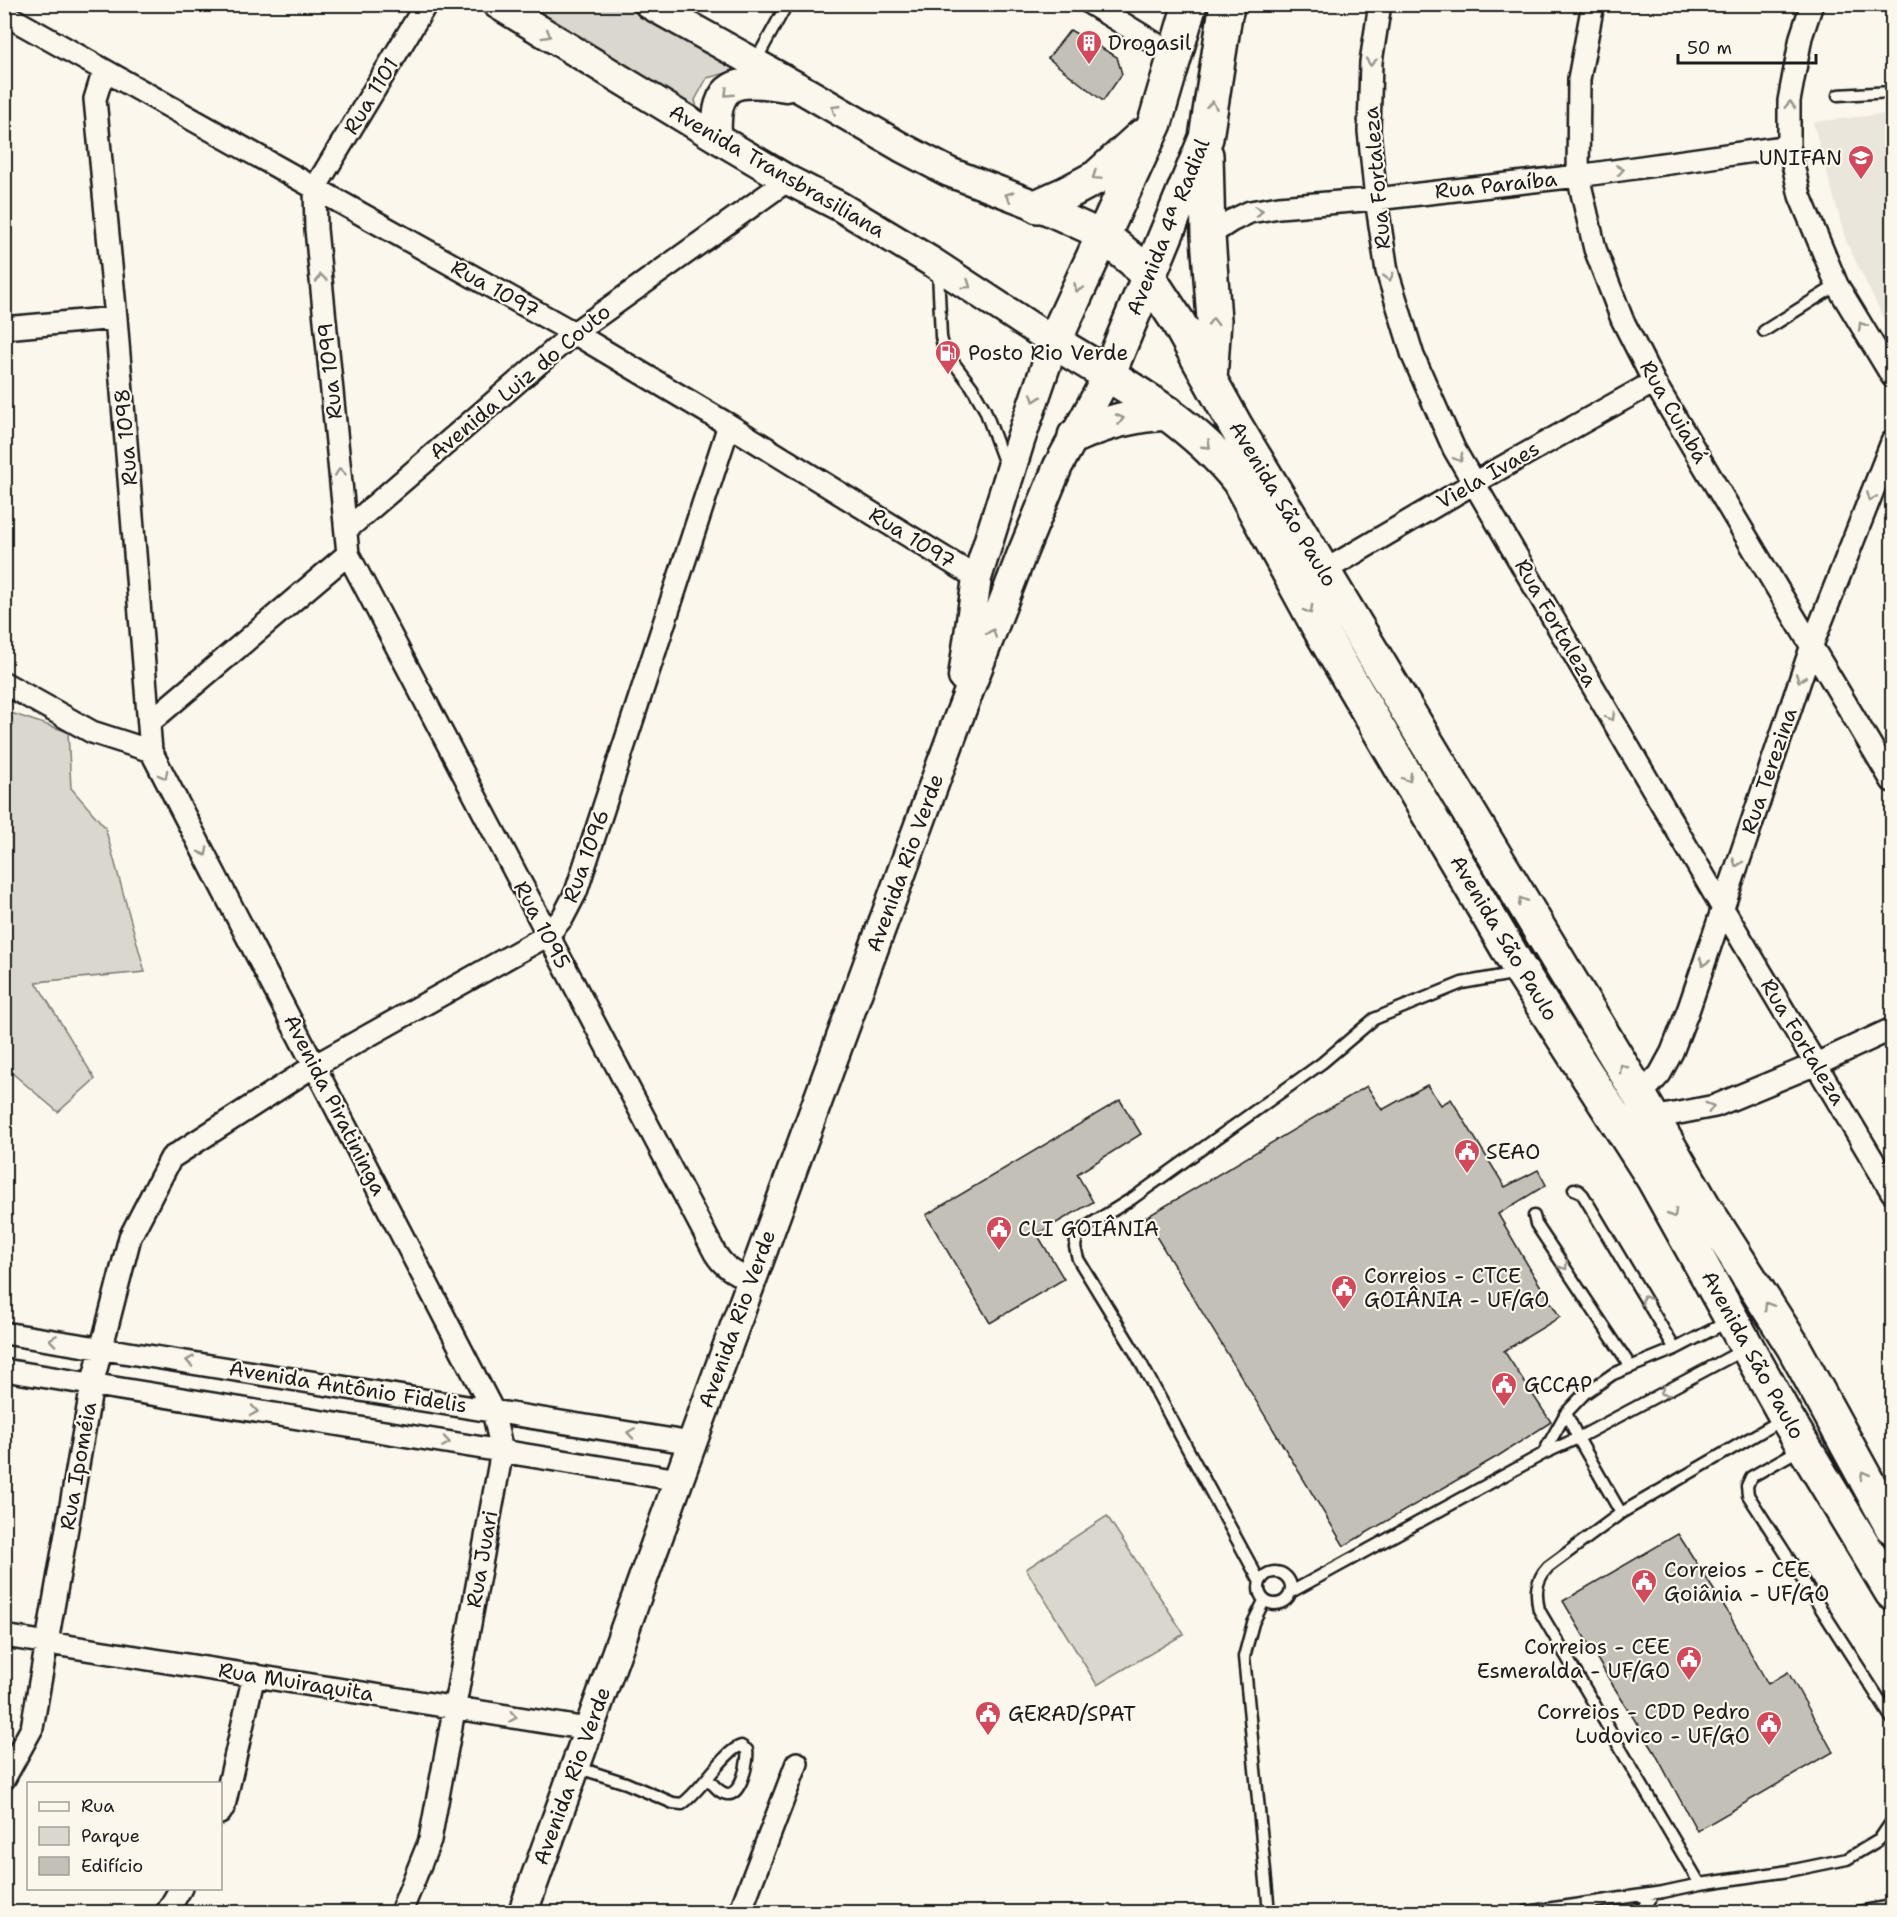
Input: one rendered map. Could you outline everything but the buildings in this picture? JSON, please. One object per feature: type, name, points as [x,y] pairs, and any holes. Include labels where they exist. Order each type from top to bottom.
[{"type":"main road","points":[[1054,342],[1155,123],[1190,4]]},
{"type":"main road","name":"Avenida 4ª Radial","points":[[1108,375],[1206,138],[1228,4]]},
{"type":"main road","points":[[1038,206],[1097,177],[1155,123]]},
{"type":"main road","points":[[1206,138],[1208,236],[1214,320],[1210,381]]},
{"type":"main road","name":"Avenida São Paulo","points":[[1102,235],[1134,261],[1149,278],[1178,322],[1210,381],[1703,1205],[1793,1346],[1893,1527]]},
{"type":"main road","name":"Avenida São Paulo","points":[[1054,342],[1168,413],[1223,460],[1239,481],[1318,626],[1522,973],[1653,1178],[1786,1417],[1893,1593]]},
{"type":"main road","points":[[1075,436],[1122,418],[1168,413]]},
{"type":"main road","points":[[1585,1071],[1629,1113],[1646,1107]]},
{"type":"main road","points":[[1653,1178],[1661,1173],[1668,1174],[1675,1178],[1685,1192],[1703,1205]]},
{"type":"street","name":"Rua 1101","points":[[315,188],[426,4]]},
{"type":"street","name":"Avenida Transbrasiliana","points":[[497,4],[717,138],[788,180],[839,206],[937,265],[1054,342]]},
{"type":"street","points":[[649,4],[901,147],[950,172],[1038,206],[1102,235]]},
{"type":"street","points":[[1091,4],[1174,56]]},
{"type":"street","name":"Rua Fortaleza","points":[[1380,4],[1371,62],[1369,131],[1387,271],[1413,357],[1454,449],[1722,907],[1893,1192]]},
{"type":"street","name":"Rua Cuiabá","points":[[1593,4],[1579,79],[1578,176],[1595,249],[1622,319],[1654,382],[1893,781]]},
{"type":"street","points":[[1812,4],[1801,37],[1789,101],[1789,146],[1800,196],[1837,285],[1893,376]]},
{"type":"street","name":"Rua 1097","points":[[4,14],[574,333],[729,424],[977,578]]},
{"type":"street","name":"Rua 1098","points":[[104,70],[95,99],[116,318],[151,751],[178,800]]},
{"type":"street","points":[[717,138],[716,118],[719,103],[726,92],[737,85],[750,82],[803,90]]},
{"type":"street","name":"Rua Paraíba","points":[[1208,236],[1231,220],[1250,212],[1279,207],[1376,199],[1578,176],[1789,146]]},
{"type":"street","name":"Avenida Luiz do Couto","points":[[346,530],[574,333],[788,180]]},
{"type":"street","name":"Rua 1099","points":[[315,188],[316,229],[348,554]]},
{"type":"street","points":[[4,328],[116,318]]},
{"type":"street","name":"Avenida Rio Verde","points":[[956,727],[977,578],[1054,342]]},
{"type":"street","name":"Avenida Rio Verde","points":[[523,1912],[751,1281],[1021,556],[1059,466],[1108,375]]},
{"type":"street","name":"Viela Ivaes","points":[[1324,571],[1474,483],[1654,382]]},
{"type":"street","name":"Rua 1096","points":[[171,1158],[315,1066],[548,935],[563,917],[576,892],[729,424]]},
{"type":"street","name":"Rua Terezina","points":[[1646,1107],[1672,1052],[1689,1008],[1812,645],[1893,442]]},
{"type":"street","points":[[149,723],[348,554]]},
{"type":"street","name":"Rua 1095","points":[[348,554],[715,1253],[730,1271],[751,1281]]},
{"type":"street","points":[[4,683],[92,732],[151,751]]},
{"type":"street","name":"Avenida Piratininga","points":[[178,800],[493,1411]]},
{"type":"street","points":[[1646,1107],[1715,1106],[1893,1029]]},
{"type":"street","name":"Rua Ipoméia","points":[[4,1779],[32,1728],[92,1385],[130,1237],[171,1158]]},
{"type":"street","name":"Avenida Antônio Fidelis","points":[[4,1333],[692,1443]]},
{"type":"street","name":"Avenida Antônio Fidelis","points":[[4,1370],[679,1480]]},
{"type":"street","name":"Rua Juari","points":[[400,1912],[430,1840],[456,1708],[502,1451],[493,1411]]},
{"type":"street","name":"Rua Muiraquita","points":[[4,1636],[588,1729]]},
{"type":"street","points":[[222,1810],[254,1675]]},
{"type":"street","points":[[740,1912],[797,1763]]},
{"type":"street","points":[[167,1912],[180,1890]]},
{"type":"lane","points":[[755,63],[787,4]]},
{"type":"lane","points":[[1838,95],[1893,92]]},
{"type":"lane","points":[[937,265],[944,350],[972,387],[985,410],[1009,475]]},
{"type":"lane","points":[[1764,331],[1837,285]]},
{"type":"lane","points":[[1522,973],[1462,983],[1374,1019],[1312,1069],[1133,1198],[1077,1235],[1075,1246],[1078,1259],[1136,1354],[1260,1582],[1259,1592],[1264,1601],[1273,1605],[1282,1603],[1291,1592],[1542,1454],[1578,1438],[1740,1334]]},
{"type":"lane","points":[[1574,1189],[1583,1195],[1675,1349]]},
{"type":"lane","points":[[1534,1216],[1536,1224],[1631,1367]]},
{"type":"lane","points":[[1542,1454],[1566,1413],[1584,1394],[1613,1374],[1675,1349],[1740,1334]]},
{"type":"lane","points":[[1566,1413],[1621,1513]]},
{"type":"lane","points":[[1700,1884],[1539,1610],[1536,1597],[1537,1585],[1548,1567],[1621,1513],[1786,1417]]},
{"type":"lane","points":[[1804,1447],[1750,1477],[1747,1486],[1748,1496],[1893,1719]]},
{"type":"lane","points":[[1260,1582],[1268,1573],[1280,1572],[1289,1580],[1291,1592]]},
{"type":"lane","points":[[1264,1601],[1253,1623],[1244,1657],[1269,1912]]},
{"type":"lane","points":[[575,1767],[626,1783],[673,1803],[682,1804],[736,1747],[745,1748],[748,1758],[745,1771],[735,1792],[723,1793],[708,1779]]},
{"type":"lane","points":[[1526,1912],[1653,1894],[1847,1859],[1879,1840],[1893,1821]]},
{"type":"lane","points":[[1640,1912],[1653,1894]]},
{"type":"lane","points":[[1858,1912],[1893,1906]]},
{"type":"shaded area","name":"UNIFAN","points":[[1892,113],[1892,336],[1846,241],[1813,122]]},
{"type":"green space","points":[[517,5],[623,5],[739,70],[707,78],[695,100],[700,119]]},
{"type":"green space","points":[[5,711],[68,732],[71,788],[105,827],[145,972],[36,982],[95,1079],[58,1112],[5,1067]]},
{"type":"green space","points":[[1107,1516],[1184,1634],[1097,1685],[1026,1569]]},
{"type":"place","name":"Drogasil","points":[[1089,66]]},
{"type":"place","name":"UNIFAN","points":[[1861,181]]},
{"type":"place","name":"Posto Rio Verde","points":[[948,376]]},
{"type":"place","name":"SEAO","points":[[1467,1175]]},
{"type":"place","name":"CLI GOIÂNIA","points":[[999,1252]]},
{"type":"place","name":"Correios - CTCE GOIÂNIA - UF/GO","points":[[1344,1311]]},
{"type":"place","name":"GCCAP","points":[[1504,1408]]},
{"type":"place","name":"Correios - CEE Goiânia - UF/GO","points":[[1644,1605]]},
{"type":"place","name":"Correios - CEE Esmeralda - UF/GO","points":[[1689,1682]]},
{"type":"place","name":"GERAD/SPAT","points":[[988,1737]]},
{"type":"place","name":"Correios - CDD Pedro Ludovico - UF/GO","points":[[1769,1747]]}]
